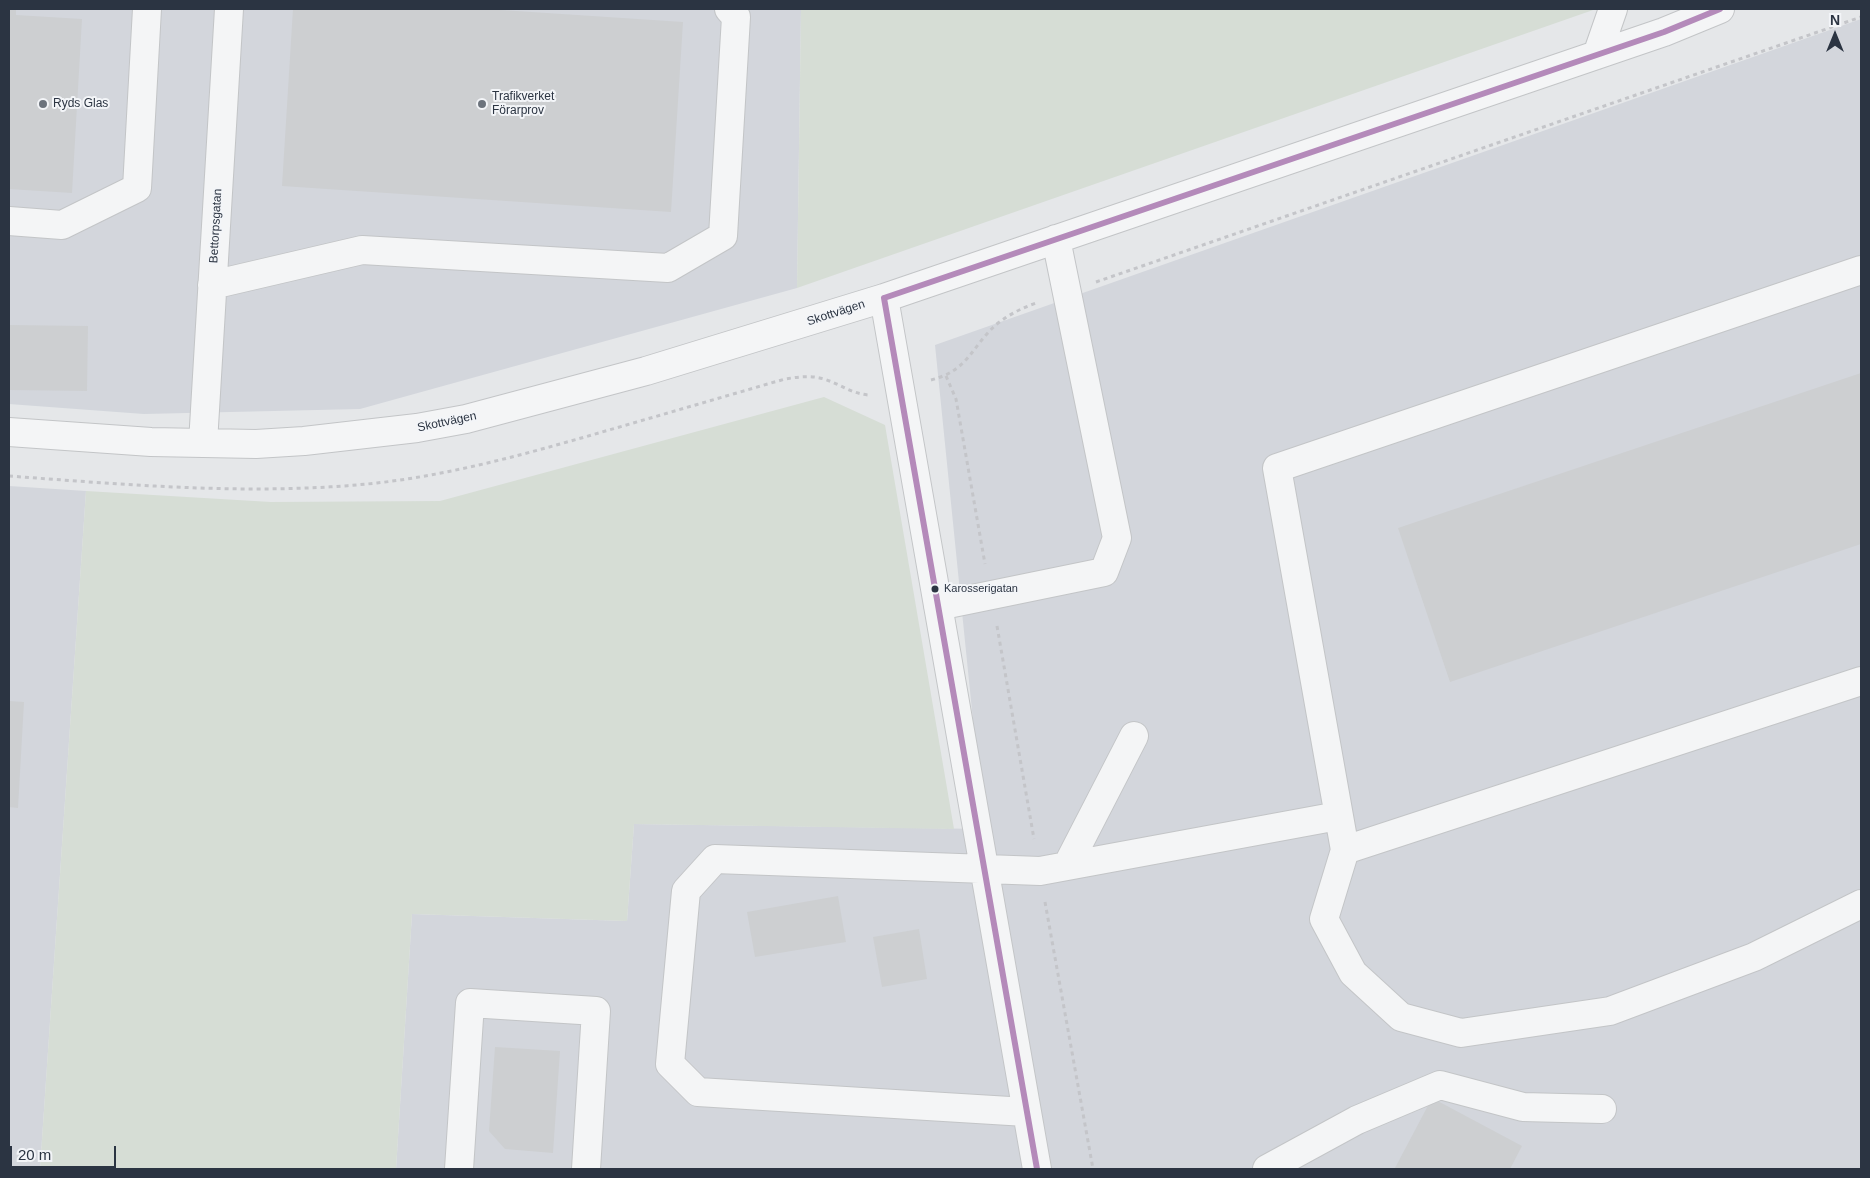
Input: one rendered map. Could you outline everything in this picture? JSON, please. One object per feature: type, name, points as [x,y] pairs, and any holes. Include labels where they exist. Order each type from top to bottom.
[{"type":"street","points":[[9,222],[62,225],[136,188],[147,9]]},
{"type":"street","name":"Bettorpsgatan","points":[[203,443],[229,9]]},
{"type":"street","points":[[212,285],[362,250],[668,268],[723,236],[736,18],[729,9]]},
{"type":"street","points":[[1597,54],[1613,9]]},
{"type":"street","name":"Skottvägen","points":[[9,432],[151,442],[256,444],[304,441],[417,428],[466,419],[646,371],[884,298],[1664,32],[1720,9]]},
{"type":"street","points":[[938,606],[1104,572],[1117,538],[1056,239]]},
{"type":"street","points":[[1861,270],[1277,468],[1344,850],[1324,918],[1353,973],[1401,1017],[1461,1033],[1610,1011],[1754,957],[1861,904]]},
{"type":"street","points":[[884,298],[1036,1169]]},
{"type":"street","points":[[1344,850],[1861,681]]},
{"type":"street","points":[[1067,866],[1134,736]]},
{"type":"street","points":[[1026,1112],[698,1092],[670,1064],[686,891],[715,858],[1040,871],[1338,816]]},
{"type":"street","points":[[459,1169],[470,1003],[596,1011],[586,1169]]},
{"type":"street","points":[[1267,1169],[1358,1120],[1440,1085],[1523,1107],[1602,1109]]},
{"type":"path","points":[[946,376],[956,399],[1093,1169]]},
{"type":"shaded area","points":[[9,9],[801,9],[797,288],[360,409],[144,414],[9,404]]},
{"type":"shaded area","points":[[801,9],[1596,9],[797,288]]},
{"type":"shaded area","points":[[1861,19],[1861,1169],[396,1169],[412,914],[627,921],[634,824],[984,829],[935,345]]},
{"type":"shaded area","points":[[824,397],[885,425],[954,829],[634,824],[627,921],[412,914],[396,1169],[40,1169],[86,491],[271,502],[440,501]]},
{"type":"shaded area","points":[[9,486],[86,491],[40,1169],[9,1169]]},
{"type":"building","name":"Ryds Glas","points":[[9,9],[16,9],[16,15],[82,19],[72,193],[9,189]]},
{"type":"building","name":"Trafikverket Förarprov","points":[[293,9],[486,9],[683,22],[671,212],[282,186]]},
{"type":"building","points":[[9,325],[88,326],[87,391],[9,390]]},
{"type":"building","points":[[1861,373],[1861,544],[1450,682],[1398,528]]},
{"type":"building","points":[[9,701],[24,702],[18,808],[9,807]]},
{"type":"building","points":[[838,896],[846,942],[755,957],[747,912]]},
{"type":"building","points":[[919,929],[927,979],[882,987],[873,937]]},
{"type":"building","points":[[495,1047],[560,1051],[553,1153],[505,1149],[489,1131]]},
{"type":"building","points":[[1432,1098],[1522,1146],[1510,1169],[1395,1168]]},
{"type":"transit line","points":[[884,298],[1664,32],[1720,9]]},
{"type":"transit line","points":[[884,298],[1037,1169]]},
{"type":"place","name":"Ryds Glas","points":[[43,104]]},
{"type":"place","name":"Trafikverket Förarprov","points":[[482,104]]},
{"type":"place","name":"Karosserigatan","points":[[935,589]]}]
